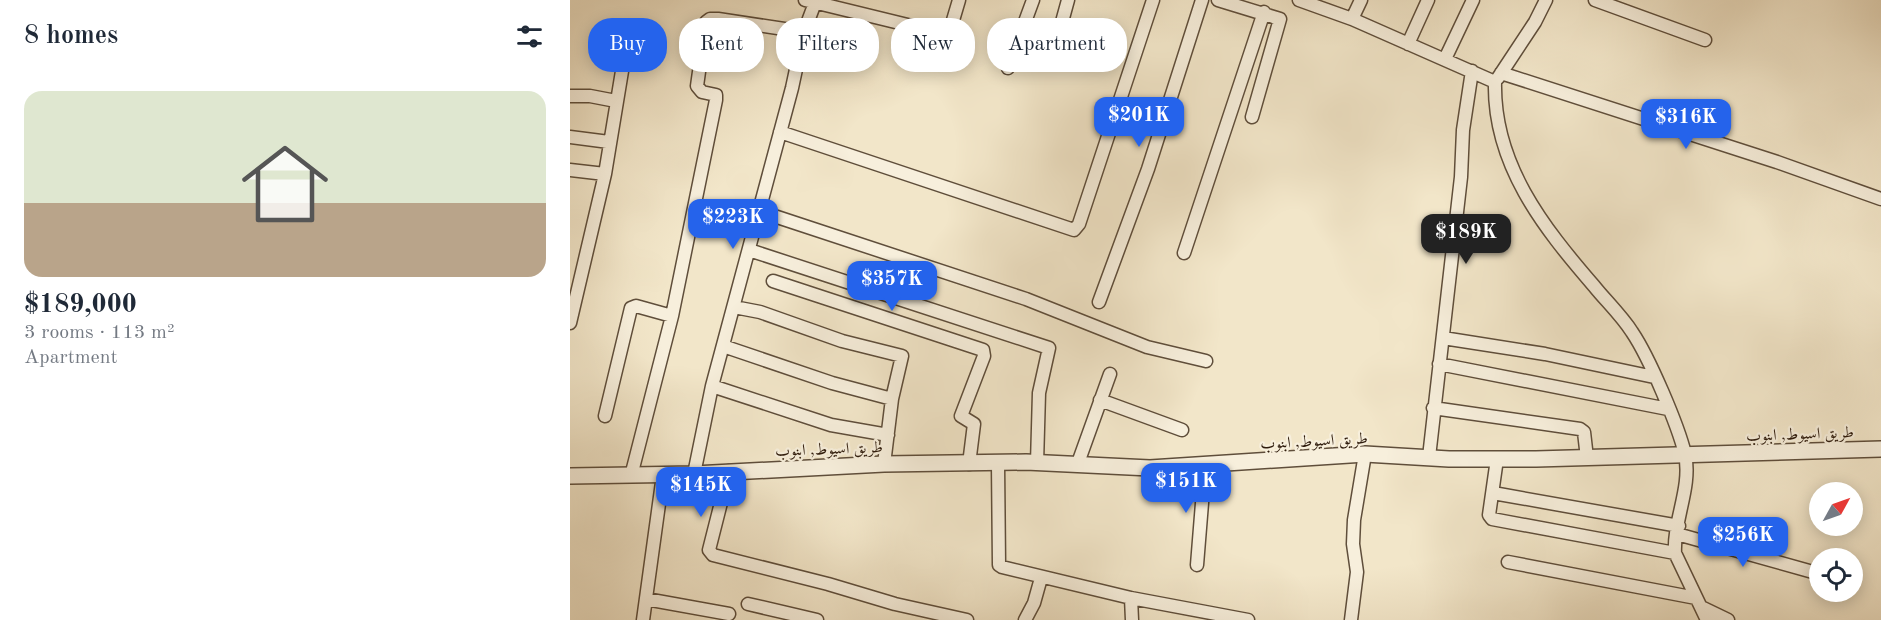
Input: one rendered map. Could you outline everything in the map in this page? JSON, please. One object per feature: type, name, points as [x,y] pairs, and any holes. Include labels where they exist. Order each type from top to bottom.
[{"type":"street","points":[[953,18],[958,0]]},
{"type":"street","points":[[1026,18],[1033,0]]},
{"type":"street","points":[[1063,18],[1068,0]]},
{"type":"street","points":[[780,132],[1074,230],[1081,219],[1096,177],[1111,122],[1153,0]]},
{"type":"street","points":[[1099,302],[1148,169],[1202,0]]},
{"type":"street","points":[[1218,0],[1264,12],[1279,17],[1281,21],[1252,117]]},
{"type":"street","points":[[1299,0],[1326,4],[1352,19],[1472,71],[1777,162],[1881,200]]},
{"type":"street","points":[[1352,19],[1361,0]]},
{"type":"street","points":[[1407,44],[1428,0]]},
{"type":"street","points":[[1445,59],[1473,0]]},
{"type":"street","points":[[1546,0],[1535,22],[1498,77],[1496,116],[1501,139],[1523,192],[1565,253],[1633,333],[1668,409],[1685,454],[1685,498],[1675,553],[1707,620]]},
{"type":"street","points":[[1595,0],[1705,39]]},
{"type":"street","points":[[808,18],[812,1],[891,21]]},
{"type":"street","points":[[1184,253],[1264,12]]},
{"type":"street","points":[[631,476],[672,316],[716,100],[716,95],[699,90],[698,86],[706,22],[710,19],[739,21],[776,27]]},
{"type":"street","points":[[1429,457],[1461,177],[1463,130],[1472,71]]},
{"type":"street","points":[[570,323],[605,174],[621,72]]},
{"type":"street","points":[[694,474],[712,386],[794,72]]},
{"type":"street","points":[[570,96],[616,101]]},
{"type":"street","points":[[570,137],[609,142]]},
{"type":"street","points":[[570,170],[605,174]]},
{"type":"street","points":[[759,211],[1026,299],[1147,347],[1206,361]]},
{"type":"street","points":[[749,250],[1049,348],[1038,402],[1038,463]]},
{"type":"street","points":[[773,281],[983,350],[984,353],[961,416],[974,424],[969,464]]},
{"type":"street","points":[[605,416],[631,308],[636,306],[672,316]]},
{"type":"street","points":[[734,307],[760,312],[842,341],[902,356],[892,399],[884,464]]},
{"type":"street","points":[[1443,338],[1545,354],[1654,377]]},
{"type":"street","points":[[723,346],[892,399]]},
{"type":"street","points":[[1439,364],[1668,409]]},
{"type":"street","points":[[1078,464],[1110,374]]},
{"type":"street","points":[[712,386],[840,427],[888,435]]},
{"type":"street","points":[[1100,400],[1182,430]]},
{"type":"street","points":[[1433,408],[1580,429],[1584,432],[1587,458]]},
{"type":"street","name":"طريق اسيوط, ابنوب","points":[[570,476],[694,474],[884,464],[1038,463],[1150,468],[1365,454],[1497,459],[1881,449]]},
{"type":"street","points":[[1351,620],[1357,572],[1353,544],[1354,520],[1365,454]]},
{"type":"street","points":[[1497,459],[1489,515],[1496,521],[1675,553]]},
{"type":"street","points":[[998,464],[999,565],[1041,578],[1131,598],[1248,620]]},
{"type":"street","points":[[1197,565],[1205,466]]},
{"type":"street","points":[[729,471],[710,544],[709,550],[713,555],[828,584],[895,604],[967,620]]},
{"type":"street","points":[[643,620],[663,475]]},
{"type":"street","points":[[1493,493],[1678,530],[1809,571]]},
{"type":"street","points":[[1508,562],[1698,603],[1728,620]]},
{"type":"street","points":[[1025,620],[1034,603],[1041,578]]},
{"type":"street","points":[[1131,598],[1132,620]]},
{"type":"street","points":[[646,599],[729,615]]},
{"type":"street","points":[[748,604],[817,620]]}]
